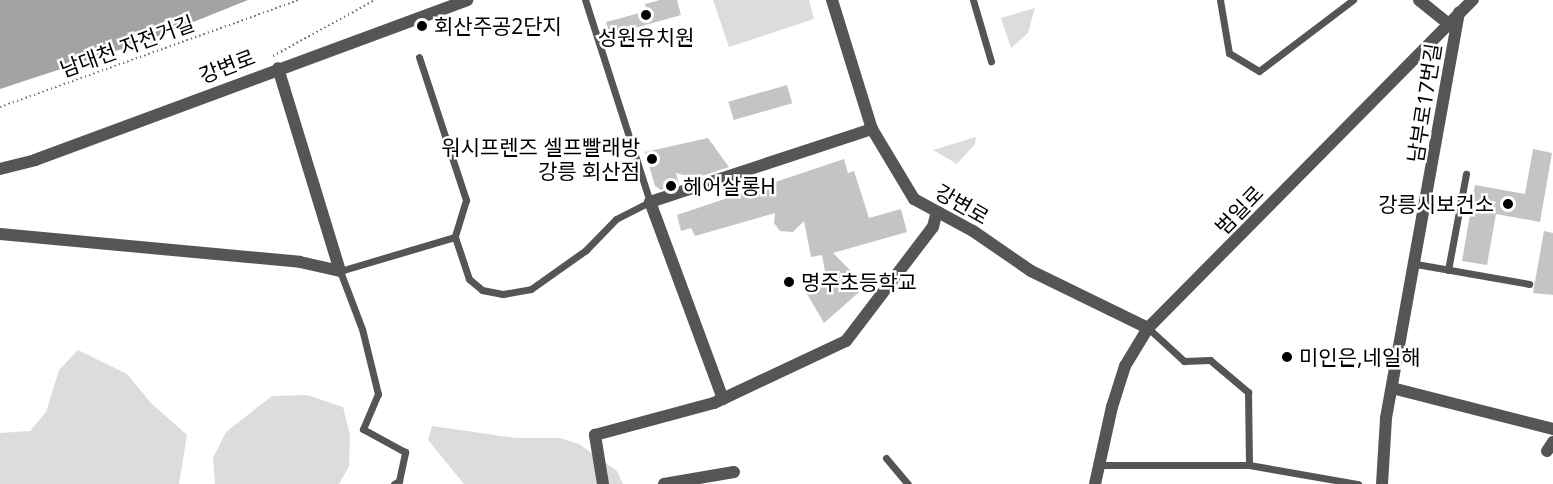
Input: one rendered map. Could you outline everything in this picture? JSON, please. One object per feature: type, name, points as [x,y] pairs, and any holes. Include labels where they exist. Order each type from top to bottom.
[{"type":"street","name":"강변로","points":[[0,169],[35,160],[274,69],[467,0]]},
{"type":"street","name":"강변로","points":[[832,0],[872,129],[914,199],[937,211],[1031,271],[1148,328]]},
{"type":"street","points":[[1419,0],[1449,24]]},
{"type":"street","name":"범일로","points":[[1095,484],[1097,465],[1125,366],[1148,328],[1473,0]]},
{"type":"street","name":"남부로17번길","points":[[1382,484],[1392,388],[1416,264],[1459,13]]},
{"type":"street","points":[[274,69],[340,271]]},
{"type":"street","points":[[723,399],[650,202],[872,129]]},
{"type":"street","points":[[603,484],[595,435],[723,399],[846,341],[933,227],[937,211]]},
{"type":"street","points":[[0,234],[300,262],[340,271]]},
{"type":"street","points":[[1392,388],[1553,429]]},
{"type":"street","points":[[664,484],[734,472]]},
{"type":"lane","points":[[418,57],[466,200],[455,237],[469,279],[482,290],[503,294],[531,289],[586,250],[616,219],[650,202],[585,0]]},
{"type":"lane","points":[[973,0],[991,61]]},
{"type":"lane","points":[[1220,0],[1229,53],[1259,71],[1353,0]]},
{"type":"lane","points":[[1448,270],[1466,174]]},
{"type":"lane","points":[[394,484],[399,481],[405,452],[363,429],[378,394],[362,329],[340,271],[455,237]]},
{"type":"lane","points":[[1416,264],[1529,284]]},
{"type":"lane","points":[[1148,328],[1184,361],[1210,360],[1248,392],[1249,465]]},
{"type":"lane","points":[[886,458],[908,484]]},
{"type":"lane","points":[[1097,465],[1249,465],[1358,484]]},
{"type":"path","name":"남대천 자전거길","points":[[0,107],[298,0]]},
{"type":"path","points":[[274,69],[273,55],[375,0]]},
{"type":"shaded area","points":[[0,0],[248,0],[146,41],[0,89]]},
{"type":"shaded area","points":[[713,0],[809,0],[814,19],[729,47]]},
{"type":"shaded area","points":[[1035,8],[1028,33],[1011,48],[1001,18]]},
{"type":"shaded area","points":[[976,137],[975,144],[957,164],[933,150]]},
{"type":"shaded area","points":[[78,350],[127,374],[150,402],[187,435],[179,484],[0,484],[0,433],[30,431],[46,412],[59,370]]},
{"type":"shaded area","points":[[307,395],[343,407],[350,435],[349,466],[339,484],[215,484],[213,458],[226,432],[272,396]]},
{"type":"shaded area","points":[[432,426],[516,438],[560,438],[579,444],[617,471],[623,484],[464,484],[428,440]]},
{"type":"building","points":[[660,0],[677,0],[681,15],[610,35],[606,22],[647,11],[645,4]]},
{"type":"building","points":[[787,85],[792,103],[734,120],[728,102]]},
{"type":"building","points":[[708,138],[729,167],[696,178],[676,173],[679,184],[661,190],[655,186],[645,152]]},
{"type":"building","name":"강릉시보건소","points":[[1533,149],[1552,153],[1540,222],[1496,214],[1487,265],[1462,261],[1475,185],[1525,194]]},
{"type":"building","points":[[844,159],[848,173],[854,171],[869,218],[901,209],[907,232],[833,253],[866,286],[824,323],[807,294],[826,277],[822,255],[811,257],[804,221],[793,232],[780,231],[774,223],[775,213],[695,236],[691,228],[681,231],[677,215]]},
{"type":"building","points":[[1544,231],[1553,233],[1553,295],[1533,293]]},
{"type":"place","name":"성원유치원","points":[[646,15]]},
{"type":"place","name":"회산주공2단지","points":[[422,26]]},
{"type":"place","name":"워시프렌즈 셀프빨래방 강릉 회산점","points":[[652,159]]},
{"type":"place","name":"헤어살롱H","points":[[671,186]]},
{"type":"place","name":"강릉시보건소","points":[[1508,204]]},
{"type":"place","name":"명주초등학교","points":[[789,282]]},
{"type":"place","name":"미인은,네일해","points":[[1287,357]]}]
